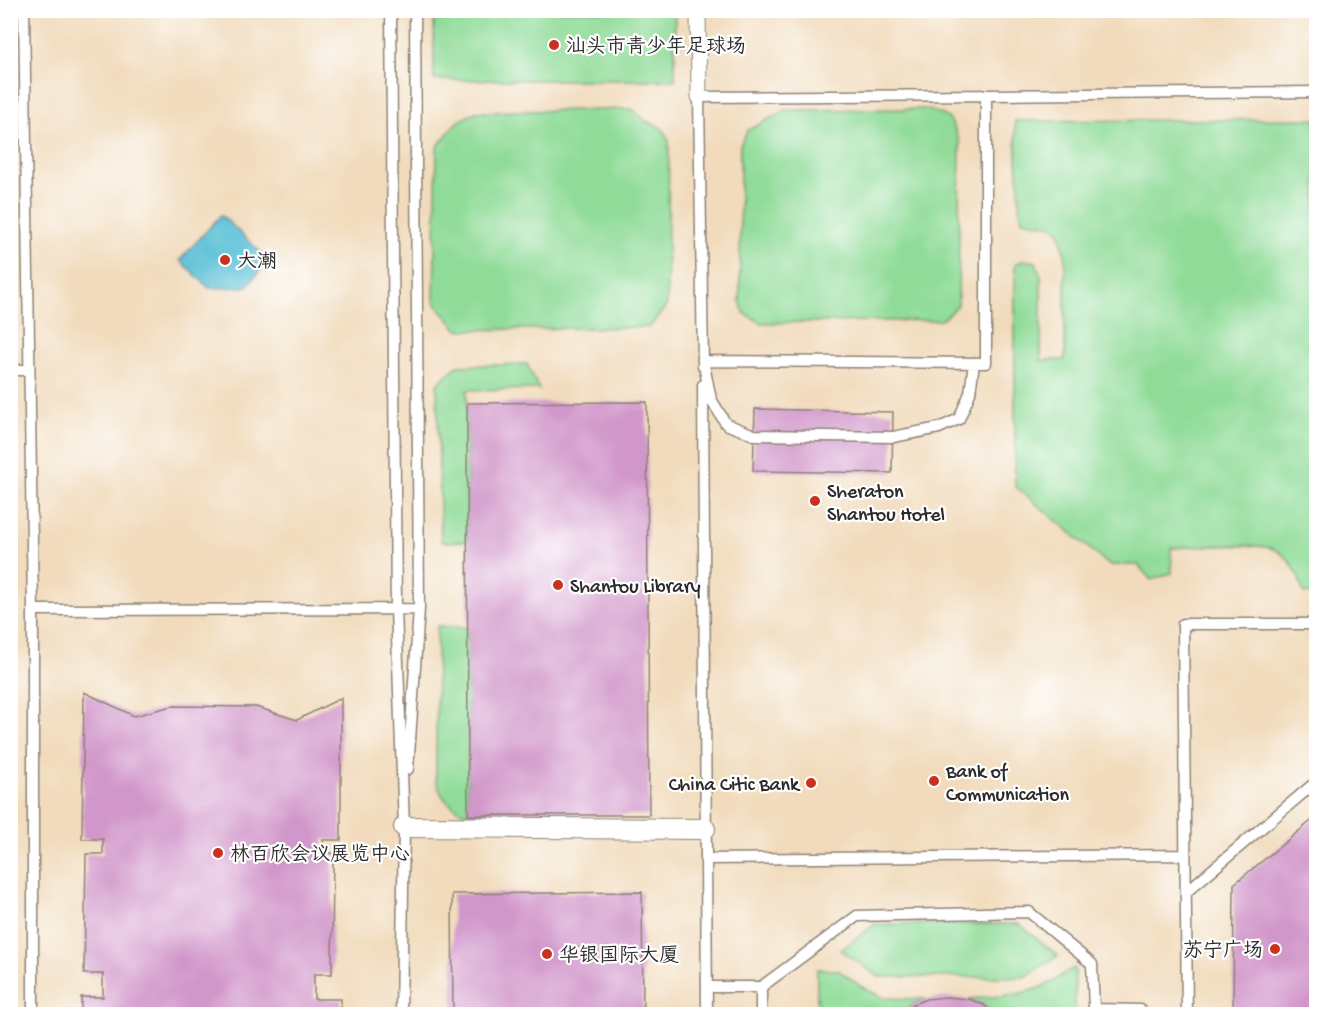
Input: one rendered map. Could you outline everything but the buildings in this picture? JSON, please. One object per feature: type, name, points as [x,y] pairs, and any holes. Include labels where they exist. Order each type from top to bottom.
[{"type":"street","points":[[698,10],[699,97]]},
{"type":"street","points":[[404,827],[705,829]]},
{"type":"lane","points":[[24,10],[33,610],[33,1014]]},
{"type":"lane","points":[[391,10],[396,609],[404,827]]},
{"type":"lane","points":[[401,1014],[404,827],[419,609],[415,10]]},
{"type":"lane","points":[[707,1014],[699,97],[1317,92]]},
{"type":"lane","points":[[703,361],[986,363],[986,95]]},
{"type":"lane","points":[[703,361],[711,399],[726,424],[754,435],[893,437],[939,428],[959,418],[970,393],[974,363]]},
{"type":"lane","points":[[10,370],[29,370]]},
{"type":"lane","points":[[33,610],[419,609]]},
{"type":"lane","points":[[1187,1014],[1183,624],[1317,624]]},
{"type":"lane","points":[[1186,892],[1317,782]]},
{"type":"lane","points":[[705,859],[1185,855]]},
{"type":"lane","points":[[707,987],[761,987],[857,916],[1029,912],[1092,964],[1094,1010],[1141,1010],[1141,1014]]},
{"type":"lane","points":[[761,987],[761,1014]]},
{"type":"green space","name":"汕头市青少年足球场","points":[[434,11],[675,11],[675,80],[434,80]]},
{"type":"green space","points":[[632,109],[646,121],[662,128],[669,141],[667,305],[650,327],[458,330],[434,302],[437,147],[456,123],[475,112]]},
{"type":"green space","points":[[924,109],[940,113],[949,119],[960,143],[958,305],[942,320],[761,323],[744,313],[740,301],[740,145],[748,130],[786,110]]},
{"type":"green space","points":[[1316,119],[1316,594],[1304,594],[1295,570],[1284,555],[1270,548],[1258,546],[1171,548],[1172,573],[1151,580],[1138,565],[1109,565],[1015,486],[1015,264],[1024,260],[1036,262],[1041,276],[1041,360],[1065,360],[1065,255],[1059,230],[1050,225],[1022,220],[1015,121]]},
{"type":"green space","points":[[527,364],[539,389],[467,390],[467,541],[441,542],[437,385],[458,366]]},
{"type":"green space","points":[[437,626],[468,628],[468,815],[447,801],[436,779]]},
{"type":"green space","points":[[875,924],[1019,924],[1058,956],[1024,977],[879,977],[841,950]]},
{"type":"green space","points":[[1075,968],[1075,1014],[994,1014],[984,1005],[969,999],[1031,991],[1051,983]]},
{"type":"green space","points":[[817,969],[838,970],[862,987],[884,998],[926,999],[912,1005],[903,1014],[817,1014]]},
{"type":"water","points":[[221,215],[269,260],[246,287],[209,288],[180,260]]},
{"type":"place","name":"汕头市青少年足球场","points":[[554,45]]},
{"type":"place","name":"大潮","points":[[225,260]]},
{"type":"place","name":"Sheraton Shantou Hotel","points":[[815,501]]},
{"type":"place","name":"Shantou Library","points":[[558,585]]},
{"type":"place","name":"Bank of Communication","points":[[934,781]]},
{"type":"place","name":"China Citic Bank","points":[[811,783]]},
{"type":"place","name":"林百欣会议展览中心","points":[[218,853]]},
{"type":"place","name":"苏宁广场","points":[[1275,949]]},
{"type":"place","name":"华银国际大厦","points":[[547,954]]}]
